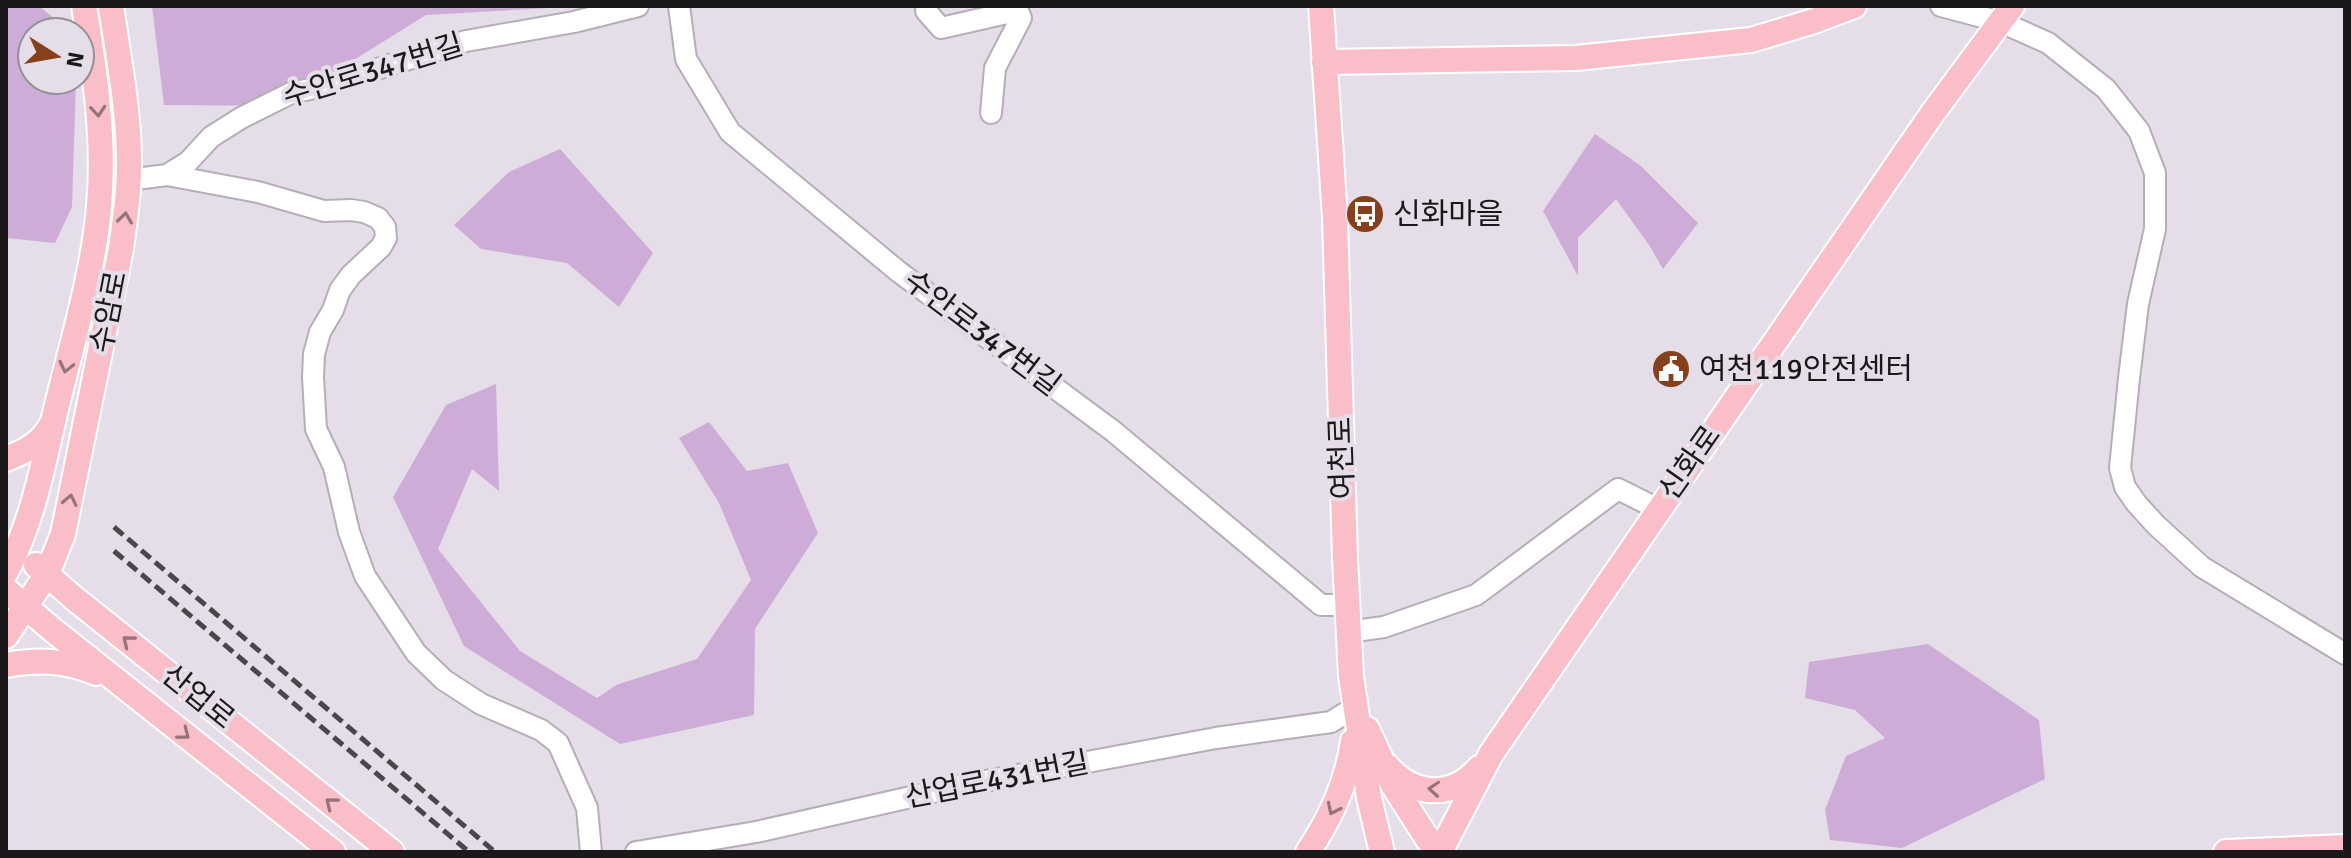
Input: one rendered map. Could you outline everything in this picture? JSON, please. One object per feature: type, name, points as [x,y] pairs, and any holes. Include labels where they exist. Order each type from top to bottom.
[{"type":"main road","name":"수암로","points":[[6,572],[12,544],[33,508],[94,244],[101,155],[84,6]]},
{"type":"main road","name":"수암로","points":[[6,636],[47,574],[63,534],[121,249],[129,155],[111,6]]},
{"type":"main road","name":"여천로","points":[[1321,6],[1335,218],[1351,676],[1369,798],[1382,852]]},
{"type":"main road","points":[[1324,62],[1576,58],[1737,42],[1814,21],[1854,6]]},
{"type":"main road","name":"신화로","points":[[1438,852],[1491,754],[1932,114],[2006,14]]},
{"type":"main road","points":[[6,459],[40,441],[54,419]]},
{"type":"main road","name":"산업로","points":[[12,544],[392,852]]},
{"type":"main road","name":"산업로","points":[[6,590],[333,852]]},
{"type":"main road","points":[[6,665],[37,661],[71,664],[123,686]]},
{"type":"main road","points":[[1351,676],[1361,716],[1376,753],[1393,785],[1438,852]]},
{"type":"main road","points":[[1308,852],[1339,799],[1349,768],[1355,707]]},
{"type":"main road","points":[[1376,753],[1401,779],[1438,791],[1462,784],[1491,754]]},
{"type":"main road","points":[[2226,852],[2345,847]]},
{"type":"street","name":"수안로347번길","points":[[167,175],[188,162],[211,137],[291,93],[320,87],[466,41],[574,22],[638,6]]},
{"type":"street","name":"수안로347번길","points":[[679,6],[686,59],[730,132],[899,272],[1113,431],[1321,605],[1347,605]]},
{"type":"street","points":[[926,11],[941,28],[1007,13],[1015,6],[1021,18],[995,68],[991,113]]},
{"type":"street","points":[[1941,6],[2006,14],[2106,89],[2139,131],[2155,173],[2155,229],[2138,304],[2120,468],[2125,487],[2156,525],[2202,567],[2345,654]]},
{"type":"street","points":[[128,180],[167,175],[258,192],[324,211],[364,212],[378,218],[385,227],[386,238],[381,247],[340,290],[320,332],[314,354],[316,429],[334,467],[349,532],[365,576],[416,653],[444,680],[481,704],[541,730],[558,743],[587,808],[591,852]]},
{"type":"street","points":[[1348,632],[1384,627],[1476,595],[1618,489],[1658,509]]},
{"type":"street","name":"산업로431번길","points":[[636,852],[756,832],[1023,774],[1216,738],[1331,722],[1355,707]]},
{"type":"shaded area","points":[[6,6],[39,6],[51,16],[16,16],[16,96],[75,96],[72,207],[55,243],[6,238]]},
{"type":"shaded area","points":[[152,6],[584,6],[426,15],[280,106],[164,105]]},
{"type":"shaded area","points":[[1595,134],[1641,166],[1698,223],[1663,269],[1616,199],[1578,238],[1578,276],[1543,211]]},
{"type":"shaded area","points":[[560,149],[653,253],[619,307],[567,263],[481,249],[454,225],[509,172]]},
{"type":"shaded area","points":[[496,384],[499,491],[472,469],[438,549],[520,651],[597,698],[616,685],[697,659],[751,580],[719,503],[679,438],[709,422],[747,471],[788,463],[818,533],[755,629],[754,715],[620,744],[464,646],[393,497],[446,405]]},
{"type":"shaded area","points":[[1928,644],[2039,720],[2045,779],[1902,848],[1830,840],[1825,810],[1846,756],[1885,738],[1855,710],[1805,698],[1809,662]]},
{"type":"railway","points":[[114,527],[495,852]]},
{"type":"railway","points":[[114,551],[469,852]]},
{"type":"place","name":"신화마을","points":[[1365,214]]},
{"type":"place","name":"여천119안전센터","points":[[1671,369]]}]
